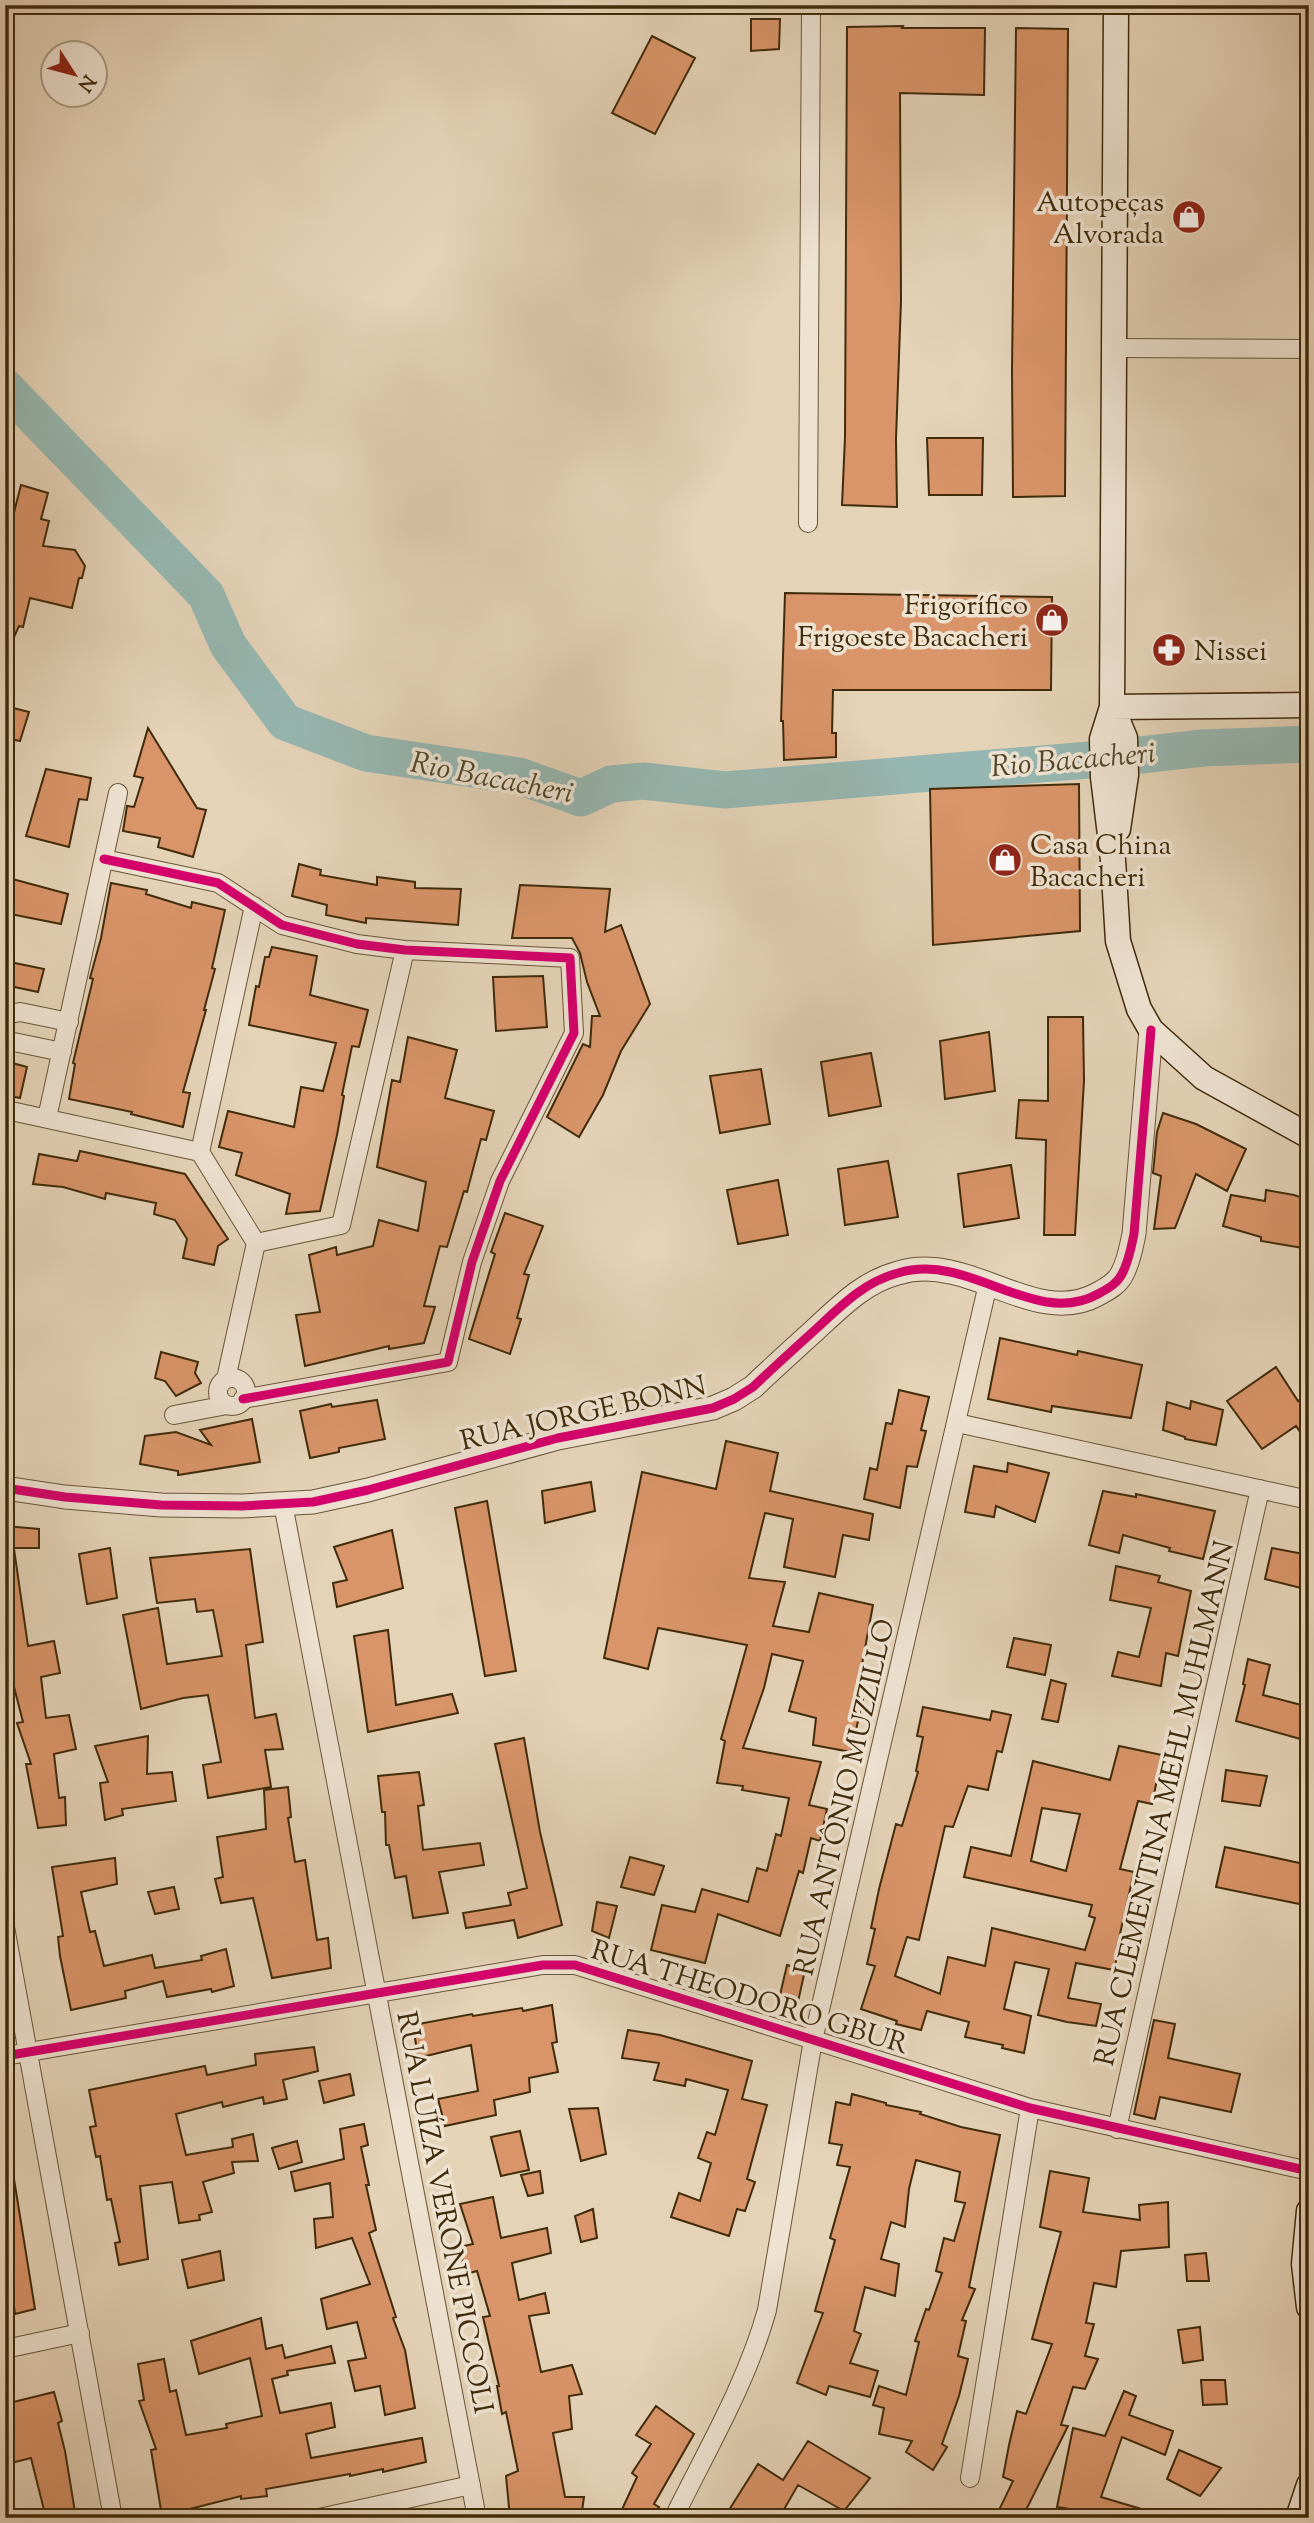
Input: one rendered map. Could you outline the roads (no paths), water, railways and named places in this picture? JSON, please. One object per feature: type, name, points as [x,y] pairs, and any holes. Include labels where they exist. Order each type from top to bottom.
[{"type":"main road","points":[[1116,5],[1112,707],[1113,860],[1118,941],[1131,988],[1151,1030],[1204,1078],[1309,1136]]},
{"type":"main road","points":[[1112,707],[1309,705]]},
{"type":"main road","points":[[1309,2211],[1304,2264],[1309,2307]]},
{"type":"main road","points":[[1298,2518],[1309,2484]]},
{"type":"street","points":[[807,523],[811,5]]},
{"type":"street","points":[[1114,348],[1309,349]]},
{"type":"street","points":[[47,1118],[118,793]]},
{"type":"street","points":[[104,859],[218,883],[282,925],[357,944],[405,950],[570,958],[574,1033],[522,1132],[500,1181],[472,1262],[448,1362],[174,1415]]},
{"type":"street","points":[[235,1402],[246,1390],[243,1382],[235,1378],[226,1379],[256,1243],[200,1152],[254,906]]},
{"type":"street","points":[[256,1243],[341,1225],[405,950]]},
{"type":"street","points":[[5,1015],[20,1012],[69,1022]]},
{"type":"street","name":"RUA JORGE BONN","points":[[5,1488],[65,1497],[161,1505],[283,1504],[338,1497],[558,1438],[713,1408],[753,1387],[861,1289],[896,1273],[912,1269],[958,1273],[1036,1300],[1058,1303],[1093,1297],[1110,1288],[1121,1277],[1129,1259],[1134,1234],[1151,1030]]},
{"type":"street","points":[[5,1037],[9,1041],[62,1052]]},
{"type":"street","points":[[11,1111],[200,1152]]},
{"type":"street","name":"RUA ANTÔNIO MUZZILLO","points":[[677,2516],[758,2343],[813,2040],[988,1284]]},
{"type":"street","points":[[957,1423],[1309,1500]]},
{"type":"street","name":"RUA CLEMENTINA MEHL MUHLMANN","points":[[1117,2129],[1260,1489]]},
{"type":"street","name":"RUA LUÍZA VERONE PICCOLI","points":[[283,1504],[477,2518]]},
{"type":"street","points":[[5,1927],[113,2518]]},
{"type":"street","name":"RUA THEODORO GBUR","points":[[5,2056],[542,1965],[575,1965],[1030,2108],[1309,2171]]},
{"type":"street","points":[[970,2478],[1030,2108]]},
{"type":"street","points":[[5,2349],[80,2333]]},
{"type":"street","points":[[319,2518],[471,2485]]},
{"type":"waterway","name":"Rio Bacacheri","points":[[5,387],[206,595],[228,645],[285,722],[366,753],[519,776],[581,798],[611,784],[643,781],[725,790],[1114,758],[1203,748],[1309,744]]},
{"type":"place","name":"Autopeças Alvorada","points":[[1189,217]]},
{"type":"place","name":"Frigorífico Frigoeste Bacacheri","points":[[1052,620]]},
{"type":"place","name":"Nissei","points":[[1169,650]]},
{"type":"place","name":"Casa China Bacacheri","points":[[1005,860]]}]
